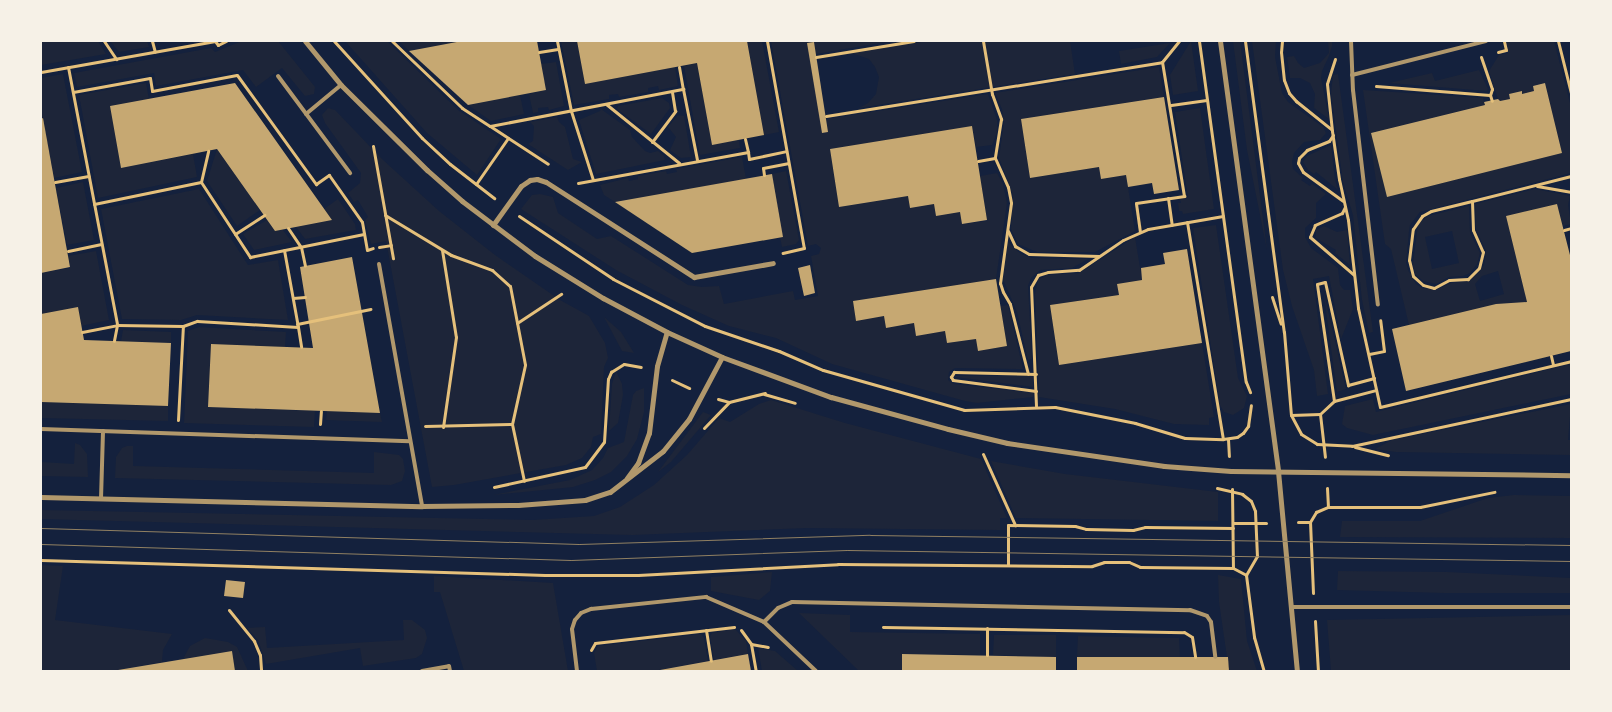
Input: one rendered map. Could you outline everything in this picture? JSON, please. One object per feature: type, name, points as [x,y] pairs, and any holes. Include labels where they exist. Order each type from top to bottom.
[{"type":"street","points":[[305,41],[341,85],[427,170],[494,225],[572,280],[667,332],[722,357],[831,396],[948,429],[1007,443],[1199,470],[1571,475]]},
{"type":"street","points":[[1220,41],[1278,471],[1297,671]]},
{"type":"street","points":[[494,225],[524,183],[540,179],[691,276],[702,277],[773,263]]},
{"type":"street","points":[[620,485],[638,462],[647,441],[652,418],[658,366],[667,332]]},
{"type":"street","points":[[41,497],[422,506],[570,502],[599,497],[610,492],[652,461],[674,438],[689,419],[722,357]]},
{"type":"lane","points":[[1351,41],[1352,75],[1378,304]]},
{"type":"lane","points":[[1352,75],[1486,41]]},
{"type":"lane","points":[[278,76],[350,173]]},
{"type":"lane","points":[[306,114],[341,85]]},
{"type":"lane","points":[[380,264],[422,506]]},
{"type":"lane","points":[[41,429],[410,441]]},
{"type":"lane","points":[[101,499],[103,431]]},
{"type":"lane","points":[[577,671],[572,629],[575,620],[581,613],[591,609],[706,597],[764,622],[816,671]]},
{"type":"lane","points":[[764,622],[778,608],[792,602],[1190,610],[1207,616],[1211,622],[1216,657]]},
{"type":"lane","points":[[1291,607],[1571,607]]},
{"type":"lane","points":[[422,671],[450,668]]},
{"type":"path","points":[[104,41],[116,59]]},
{"type":"path","points":[[152,41],[155,52]]},
{"type":"path","points":[[41,72],[215,41],[218,45],[226,41]]},
{"type":"path","points":[[334,41],[395,111],[450,164],[476,184],[543,234],[613,279],[705,326],[779,351],[823,370],[964,410],[978,411],[1036,406],[1055,407],[1135,423],[1185,438],[1223,439],[1237,437],[1243,433],[1250,416],[1251,399],[1246,382],[1199,41]]},
{"type":"path","points":[[392,41],[462,108],[554,168]]},
{"type":"path","points":[[557,41],[571,111],[593,180]]},
{"type":"path","points":[[767,41],[804,248],[780,253]]},
{"type":"path","points":[[816,57],[914,41]]},
{"type":"path","points":[[983,41],[991,90],[1001,119],[995,158],[1008,188],[1010,198],[1000,290],[1010,304],[1028,374]]},
{"type":"path","points":[[826,116],[1162,62],[1179,41]]},
{"type":"path","points":[[1245,41],[1284,332],[1291,414],[1301,434],[1311,441],[1325,446],[1352,446],[1571,399]]},
{"type":"path","points":[[1282,41],[1280,52],[1284,80],[1289,93],[1296,102],[1328,124],[1333,133]]},
{"type":"path","points":[[1471,59],[1506,50],[1504,41]]},
{"type":"path","points":[[1558,41],[1571,93]]},
{"type":"path","points":[[539,52],[558,49]]},
{"type":"path","points":[[1335,55],[1327,84],[1333,133],[1345,204],[1358,308],[1380,408],[1571,361]]},
{"type":"path","points":[[1481,56],[1492,89],[1490,95],[1492,101]]},
{"type":"path","points":[[1140,232],[1136,203],[1184,196],[1162,62]]},
{"type":"path","points":[[679,66],[697,160]]},
{"type":"path","points":[[68,67],[117,325],[114,341]]},
{"type":"path","points":[[72,92],[150,78],[152,91],[237,75],[316,184],[329,174],[362,222],[367,250],[391,245]]},
{"type":"path","points":[[1385,80],[1375,85],[1490,95]]},
{"type":"path","points":[[490,126],[683,89]]},
{"type":"path","points":[[652,142],[675,111],[672,92]]},
{"type":"path","points":[[1170,106],[1207,100]]},
{"type":"path","points":[[605,104],[679,164]]},
{"type":"path","points":[[1333,133],[1329,141],[1307,150],[1299,158],[1298,163],[1303,172],[1345,204]]},
{"type":"path","points":[[1170,137],[1175,137]]},
{"type":"path","points":[[476,184],[508,138]]},
{"type":"path","points":[[745,139],[749,158],[786,151]]},
{"type":"path","points":[[373,146],[394,264]]},
{"type":"path","points":[[208,151],[201,182],[250,257],[364,234]]},
{"type":"path","points":[[577,183],[748,152]]},
{"type":"path","points":[[978,161],[995,158]]},
{"type":"path","points":[[764,175],[763,168],[788,163]]},
{"type":"path","points":[[55,182],[88,176]]},
{"type":"path","points":[[1472,201],[1473,230],[1483,252],[1479,268],[1472,276],[1464,280],[1449,280],[1434,288],[1423,285],[1413,276],[1409,265],[1414,225],[1422,216],[1431,211],[1571,176]]},
{"type":"path","points":[[569,178],[585,188]]},
{"type":"path","points":[[94,204],[201,182]]},
{"type":"path","points":[[1534,186],[1571,192]]},
{"type":"path","points":[[1168,198],[1172,225]]},
{"type":"path","points":[[1345,204],[1342,213],[1315,225],[1310,237],[1354,275]]},
{"type":"path","points":[[235,234],[264,215]]},
{"type":"path","points":[[385,215],[451,255],[492,270],[510,286],[525,365],[512,424],[524,481]]},
{"type":"path","points":[[1036,406],[1031,287],[1034,280],[1044,272],[1079,270],[1123,240],[1140,232],[1223,216]]},
{"type":"path","points":[[1187,222],[1196,292],[1223,439]]},
{"type":"path","points":[[288,228],[301,247],[305,266]]},
{"type":"path","points":[[1007,228],[1015,246],[1029,254],[1100,256]]},
{"type":"path","points":[[1564,230],[1571,228]]},
{"type":"path","points":[[68,251],[101,244]]},
{"type":"path","points":[[442,249],[456,337],[443,427]]},
{"type":"path","points":[[284,250],[301,347]]},
{"type":"path","points":[[1334,401],[1318,284],[1325,282],[1348,385],[1374,378]]},
{"type":"path","points":[[517,323],[560,294]]},
{"type":"path","points":[[293,298],[305,297]]},
{"type":"path","points":[[1368,354],[1384,351],[1378,304]]},
{"type":"path","points":[[82,332],[117,325],[183,326],[197,321],[298,325],[370,309]]},
{"type":"path","points":[[179,399],[183,326]]},
{"type":"path","points":[[777,357],[779,351]]},
{"type":"path","points":[[1551,356],[1553,365]]},
{"type":"path","points":[[489,488],[584,467],[598,453],[604,442],[608,379],[615,368],[624,364],[642,367]]},
{"type":"path","points":[[1036,374],[954,372],[951,377],[953,380],[1036,391]]},
{"type":"path","points":[[670,380],[692,389]]},
{"type":"path","points":[[714,397],[729,402],[764,394],[766,389]]},
{"type":"path","points":[[1291,414],[1320,414],[1334,401],[1376,390]]},
{"type":"path","points":[[1320,414],[1325,446]]},
{"type":"path","points":[[424,418],[425,427],[512,424]]},
{"type":"path","points":[[983,454],[1015,525]]},
{"type":"path","points":[[1233,568],[1232,490],[1242,494],[1250,502],[1256,523],[1257,560],[1246,575],[1254,636],[1264,671]]},
{"type":"path","points":[[1318,671],[1310,522],[1316,512],[1328,507],[1420,507],[1494,492]]},
{"type":"path","points":[[1233,523],[1256,523]]},
{"type":"path","points":[[1008,564],[1008,525],[1075,526],[1086,529],[1133,530],[1145,527],[1233,528]]},
{"type":"path","points":[[41,560],[545,575],[638,575],[838,564],[1092,566],[1104,562],[1129,562],[1140,567],[1233,568],[1246,575]]},
{"type":"path","points":[[229,610],[254,641],[260,654],[261,671]]},
{"type":"path","points":[[595,642],[739,627],[751,644],[756,671]]},
{"type":"path","points":[[883,627],[1184,632],[1192,637],[1195,657]]},
{"type":"path","points":[[987,628],[987,655]]},
{"type":"path","points":[[706,630],[711,661]]},
{"type":"shaded area","points":[[41,41],[98,41],[106,54],[41,65]]},
{"type":"shaded area","points":[[110,41],[147,41],[149,47],[119,52]]},
{"type":"shaded area","points":[[242,41],[278,41],[315,87],[314,94],[305,96],[282,68],[256,87],[243,70],[156,86],[154,73],[77,87],[74,73],[211,48],[215,52]]},
{"type":"shaded area","points":[[345,41],[387,41],[458,110],[501,139],[477,175],[427,133]]},
{"type":"shaded area","points":[[399,41],[462,41],[409,51]]},
{"type":"shaded area","points":[[561,41],[577,41],[585,84],[675,67],[678,86],[659,90],[658,86],[648,88],[648,92],[619,97],[618,94],[609,95],[609,99],[574,105]]},
{"type":"shaded area","points":[[747,41],[762,41],[779,132],[764,135]]},
{"type":"shaded area","points":[[771,41],[891,41],[816,54],[807,43],[822,133],[828,132],[826,119],[988,94],[997,120],[997,132],[992,145],[976,147],[972,127],[830,149],[839,207],[908,196],[910,208],[934,204],[936,216],[960,212],[963,224],[987,221],[980,176],[997,173],[1003,184],[1007,203],[996,279],[854,301],[856,320],[884,316],[886,328],[914,323],[916,335],[945,331],[947,343],[976,339],[978,351],[1007,346],[1000,306],[1008,305],[1023,369],[955,368],[949,372],[948,380],[954,384],[1033,393],[1033,397],[977,403],[832,364],[776,338],[729,326],[682,305],[616,270],[521,209],[532,195],[540,194],[553,197],[558,213],[597,239],[611,236],[688,285],[702,287],[719,286],[724,304],[793,291],[795,300],[818,296],[811,256],[819,254],[821,248],[816,244],[808,246]]},
{"type":"shaded area","points":[[928,41],[1070,41],[1075,74],[859,108],[868,103],[876,94],[879,77],[869,59],[851,53]]},
{"type":"shaded area","points":[[1191,41],[1198,91],[1173,95],[1170,75]]},
{"type":"shaded area","points":[[1233,41],[1240,41],[1267,250],[1247,150]]},
{"type":"shaded area","points":[[1252,41],[1276,41],[1275,57],[1282,93],[1288,102],[1323,127],[1326,133],[1320,140],[1304,142],[1294,153],[1292,162],[1293,169],[1303,178],[1301,180],[1310,186],[1312,184],[1326,194],[1316,203],[1316,218],[1305,228],[1305,237],[1311,248],[1338,268],[1340,285],[1344,290],[1350,290],[1353,309],[1341,339],[1329,276],[1313,279],[1328,394],[1317,396],[1314,370],[1292,306],[1283,270]]},
{"type":"shaded area","points":[[1328,41],[1332,41],[1332,46],[1321,78],[1329,119],[1314,108],[1315,94],[1310,83],[1300,78],[1290,78],[1287,57],[1294,56],[1304,68],[1320,63],[1329,53]]},
{"type":"shaded area","points":[[1507,41],[1554,41],[1571,107],[1571,173],[1420,212],[1410,225],[1406,263],[1408,270],[1416,284],[1422,288],[1435,290],[1451,283],[1469,281],[1479,272],[1484,265],[1486,251],[1476,230],[1475,204],[1535,189],[1570,196],[1568,205],[1571,224],[1563,226],[1557,204],[1506,216],[1527,302],[1496,304],[1409,325],[1391,249],[1385,244],[1363,90],[1483,98],[1485,105],[1371,133],[1387,197],[1562,153],[1545,83],[1533,86],[1534,91],[1522,94],[1521,91],[1509,94],[1510,99],[1500,101],[1498,99],[1489,71],[1499,55],[1508,53]],"holes":[[[1498,271],[1504,294],[1480,301],[1475,284],[1482,276]]]},
{"type":"shaded area","points":[[1170,43],[1157,57],[1121,64],[1119,51]]},
{"type":"shaded area","points":[[556,62],[564,106],[549,110],[548,107],[538,108],[538,112],[533,113],[529,94],[546,90],[541,64]]},
{"type":"shaded area","points":[[697,63],[712,144],[739,140],[740,148],[700,155],[684,66]]},
{"type":"shaded area","points":[[1159,67],[1164,97],[1021,119],[1030,178],[1099,167],[1101,179],[1126,175],[1135,231],[1095,252],[1037,252],[1018,244],[1011,229],[1013,195],[999,158],[1004,122],[1002,109],[995,93]]},
{"type":"shaded area","points":[[1479,70],[1488,89],[1487,91],[1389,83],[1432,73],[1435,81]]},
{"type":"shaded area","points":[[63,74],[82,172],[54,178],[43,119],[41,119],[41,78]]},
{"type":"shaded area","points":[[1338,74],[1373,332],[1369,333],[1362,300],[1353,215],[1343,182],[1331,93],[1333,75]]},
{"type":"shaded area","points":[[146,83],[149,99],[110,106],[121,168],[193,154],[197,177],[98,198],[79,95]]},
{"type":"shaded area","points":[[520,95],[524,114],[491,121],[468,105]]},
{"type":"shaded area","points":[[662,98],[669,103],[670,108],[651,134],[617,109],[618,106]]},
{"type":"shaded area","points":[[328,108],[335,110],[382,159],[439,211],[495,255],[560,300],[589,316],[605,343],[608,358],[604,367],[601,434],[593,437],[591,447],[582,458],[566,465],[454,485],[432,487],[386,241],[371,244],[365,220],[368,217],[358,200],[354,202],[348,193],[360,183],[361,173],[325,123],[322,115]]},
{"type":"shaded area","points":[[1200,108],[1214,209],[1183,214],[1182,211],[1179,211],[1178,203],[1181,203],[1180,199],[1188,197],[1175,112]]},
{"type":"shaded area","points":[[601,109],[630,130],[632,137],[645,151],[650,153],[658,151],[664,156],[665,160],[596,174],[579,120]]},
{"type":"shaded area","points":[[678,115],[684,116],[691,157],[681,158],[670,150],[676,137],[668,127]]},
{"type":"shaded area","points":[[557,117],[559,122],[565,127],[573,159],[582,162],[568,170],[528,144],[533,141],[534,126],[530,122]]},
{"type":"shaded area","points":[[1331,145],[1338,190],[1316,172],[1314,174],[1308,170],[1303,162],[1307,156]]},
{"type":"shaded area","points":[[217,149],[260,210],[237,226],[207,181]]},
{"type":"shaded area","points":[[742,157],[746,179],[615,202],[604,195],[600,185],[628,178],[629,181],[638,179],[638,176],[666,171],[667,174],[677,172],[676,169]]},
{"type":"shaded area","points":[[786,171],[799,240],[796,244],[782,247],[780,237],[783,237],[772,174]]},
{"type":"shaded area","points":[[83,182],[94,240],[67,245],[56,188]]},
{"type":"shaded area","points":[[199,189],[248,265],[278,260],[288,320],[197,315],[181,320],[122,319],[101,209]]},
{"type":"shaded area","points":[[338,199],[355,224],[356,230],[305,239],[296,227],[332,220],[324,209]]},
{"type":"shaded area","points":[[1469,206],[1470,233],[1480,253],[1477,264],[1470,273],[1463,276],[1449,277],[1436,284],[1423,281],[1415,274],[1413,264],[1418,224],[1428,216]],"holes":[[[1452,231],[1459,263],[1432,269],[1425,237]]]},
{"type":"shaded area","points":[[267,220],[274,230],[282,229],[292,242],[254,250],[243,234]]},
{"type":"shaded area","points":[[1216,225],[1238,378],[1247,396],[1244,408],[1233,415],[1224,412],[1220,405],[1193,228]]},
{"type":"shaded area","points":[[1324,226],[1337,232],[1347,230],[1350,265],[1335,253],[1336,250],[1316,238],[1316,230]]},
{"type":"shaded area","points":[[1135,237],[1142,280],[1117,284],[1119,295],[1050,305],[1059,365],[1202,343],[1214,417],[1209,418],[1209,425],[1174,424],[1115,409],[1039,397],[1035,294],[1038,280],[1047,275],[1079,273]]},
{"type":"shaded area","points":[[1008,242],[1021,254],[1032,258],[1088,259],[1072,268],[1040,270],[1031,278],[1028,286],[1032,359],[1028,360],[1017,312],[1003,279]]},
{"type":"shaded area","points":[[96,251],[109,320],[81,326],[41,314],[41,273],[70,268],[68,256]]},
{"type":"shaded area","points":[[1323,289],[1346,389],[1337,392]]},
{"type":"shaded area","points":[[604,317],[621,332],[634,353],[622,351]]},
{"type":"shaded area","points":[[199,327],[286,332],[285,347],[211,344],[208,407],[315,411],[314,427],[184,423],[188,331]]},
{"type":"shaded area","points":[[123,330],[171,332],[171,343],[121,341]]},
{"type":"shaded area","points":[[1571,364],[1571,394],[1373,435],[1347,428],[1342,424],[1345,406],[1373,399],[1376,412]]},
{"type":"shaded area","points":[[616,371],[622,384],[623,395],[618,423],[609,431],[612,384]]},
{"type":"shaded area","points":[[1033,376],[1033,387],[955,377]]},
{"type":"shaded area","points":[[644,388],[644,412],[637,439],[627,456],[611,472],[595,480],[573,487],[493,495],[570,480],[592,470],[603,458],[608,448],[624,442],[633,395],[636,391]]},
{"type":"shaded area","points":[[771,400],[845,423],[981,459],[1007,518],[1000,518],[1000,530],[807,528],[632,535],[41,519],[41,510],[533,520],[594,516],[620,507],[654,485],[687,455],[719,418],[730,422],[759,404]]},
{"type":"shaded area","points":[[41,402],[168,406],[168,421],[41,418]]},
{"type":"shaded area","points":[[1571,404],[1568,440],[1571,440],[1571,455],[1396,452],[1375,449],[1392,440]]},
{"type":"shaded area","points":[[327,411],[380,413],[382,422],[326,420]]},
{"type":"shaded area","points":[[703,412],[711,415],[671,462],[658,472]]},
{"type":"shaded area","points":[[75,443],[80,445],[87,454],[88,477],[41,476],[41,462],[74,464]]},
{"type":"shaded area","points":[[133,446],[133,466],[374,473],[374,452],[399,455],[403,459],[405,471],[402,481],[391,485],[115,478],[116,457],[122,448]]},
{"type":"shaded area","points":[[991,461],[1065,474],[1218,492],[1218,521],[1016,518]]},
{"type":"shaded area","points":[[1514,495],[1571,496],[1571,538],[1340,537],[1342,521],[1420,521],[1488,498]]},
{"type":"shaded area","points":[[41,565],[63,566],[55,620],[172,634],[163,650],[162,662],[112,671],[41,671]]},
{"type":"shaded area","points":[[1338,571],[1447,572],[1571,578],[1571,593],[1444,593],[1337,590]]},
{"type":"shaded area","points":[[772,572],[770,591],[759,600],[711,591],[711,577]]},
{"type":"shaded area","points":[[1218,575],[1241,579],[1247,641],[1257,671],[1229,671],[1219,602]]},
{"type":"shaded area","points":[[434,576],[553,583],[568,671],[464,671],[440,592],[434,592]]},
{"type":"shaded area","points":[[799,613],[850,615],[850,632],[980,634],[980,655],[903,654],[902,671],[859,671]]},
{"type":"shaded area","points":[[1571,615],[1571,671],[1331,671],[1327,620]]},
{"type":"shaded area","points":[[403,620],[412,620],[425,630],[427,638],[422,654],[416,658],[363,666],[360,648],[266,664],[258,640],[247,628],[265,627],[267,648],[404,640]]},
{"type":"shaded area","points":[[735,629],[746,641],[748,654],[714,660],[710,636],[712,633]]},
{"type":"shaded area","points":[[701,634],[704,638],[708,661],[654,671],[597,671],[594,653],[598,646]]},
{"type":"shaded area","points":[[994,635],[1056,635],[1056,657],[993,655]]},
{"type":"shaded area","points":[[1078,636],[1179,638],[1180,657],[1077,657]]},
{"type":"shaded area","points":[[205,638],[228,642],[237,647],[248,671],[235,671],[232,651],[183,659],[190,646]]},
{"type":"shaded area","points":[[758,648],[775,651],[798,671],[762,671]]},
{"type":"building","points":[[462,41],[537,41],[546,90],[468,105],[409,51]]},
{"type":"building","points":[[577,41],[747,41],[764,135],[712,145],[697,63],[585,84]]},
{"type":"building","points":[[814,42],[828,132],[822,133],[807,43]]},
{"type":"building","points":[[235,83],[332,220],[275,231],[217,149],[121,168],[110,106]]},
{"type":"building","points":[[1545,83],[1562,153],[1387,197],[1371,133],[1485,105],[1484,102],[1510,99],[1509,94],[1522,91],[1522,94],[1534,91],[1533,86]]},
{"type":"building","points":[[1164,97],[1179,190],[1154,194],[1152,183],[1128,187],[1126,175],[1101,179],[1099,167],[1030,178],[1021,119]]},
{"type":"building","points":[[43,118],[70,267],[41,273],[41,119]]},
{"type":"building","points":[[972,126],[987,220],[962,224],[960,212],[936,216],[934,204],[910,208],[908,196],[839,207],[830,149]]},
{"type":"building","points":[[772,174],[783,237],[692,253],[615,202]]},
{"type":"building","points":[[1557,204],[1571,259],[1571,351],[1406,391],[1392,329],[1496,304],[1527,302],[1506,216]]},
{"type":"building","points":[[1187,249],[1202,343],[1059,365],[1050,305],[1119,295],[1117,284],[1142,280],[1141,268],[1165,264],[1163,253]]},
{"type":"building","points":[[352,257],[380,413],[208,407],[211,344],[313,348],[300,267]]},
{"type":"building","points":[[810,265],[815,293],[804,296],[798,268]]},
{"type":"building","points":[[996,279],[1007,346],[978,351],[976,339],[947,343],[945,331],[916,336],[914,323],[886,328],[884,316],[856,321],[853,301]]},
{"type":"building","points":[[78,307],[84,340],[171,343],[168,406],[41,402],[41,314]]},
{"type":"building","points":[[226,580],[245,582],[243,598],[224,596]]},
{"type":"building","points":[[232,651],[235,671],[118,671],[118,670]]},
{"type":"building","points":[[748,654],[751,671],[660,671],[660,670]]},
{"type":"building","points":[[902,654],[1056,657],[1056,671],[902,671]]},
{"type":"building","points":[[1077,657],[1228,657],[1229,671],[1077,671]]},
{"type":"tram line","points":[[41,528],[579,544],[870,535],[1571,545]]},
{"type":"tram line","points":[[41,544],[571,560],[847,550],[1571,561]]}]
